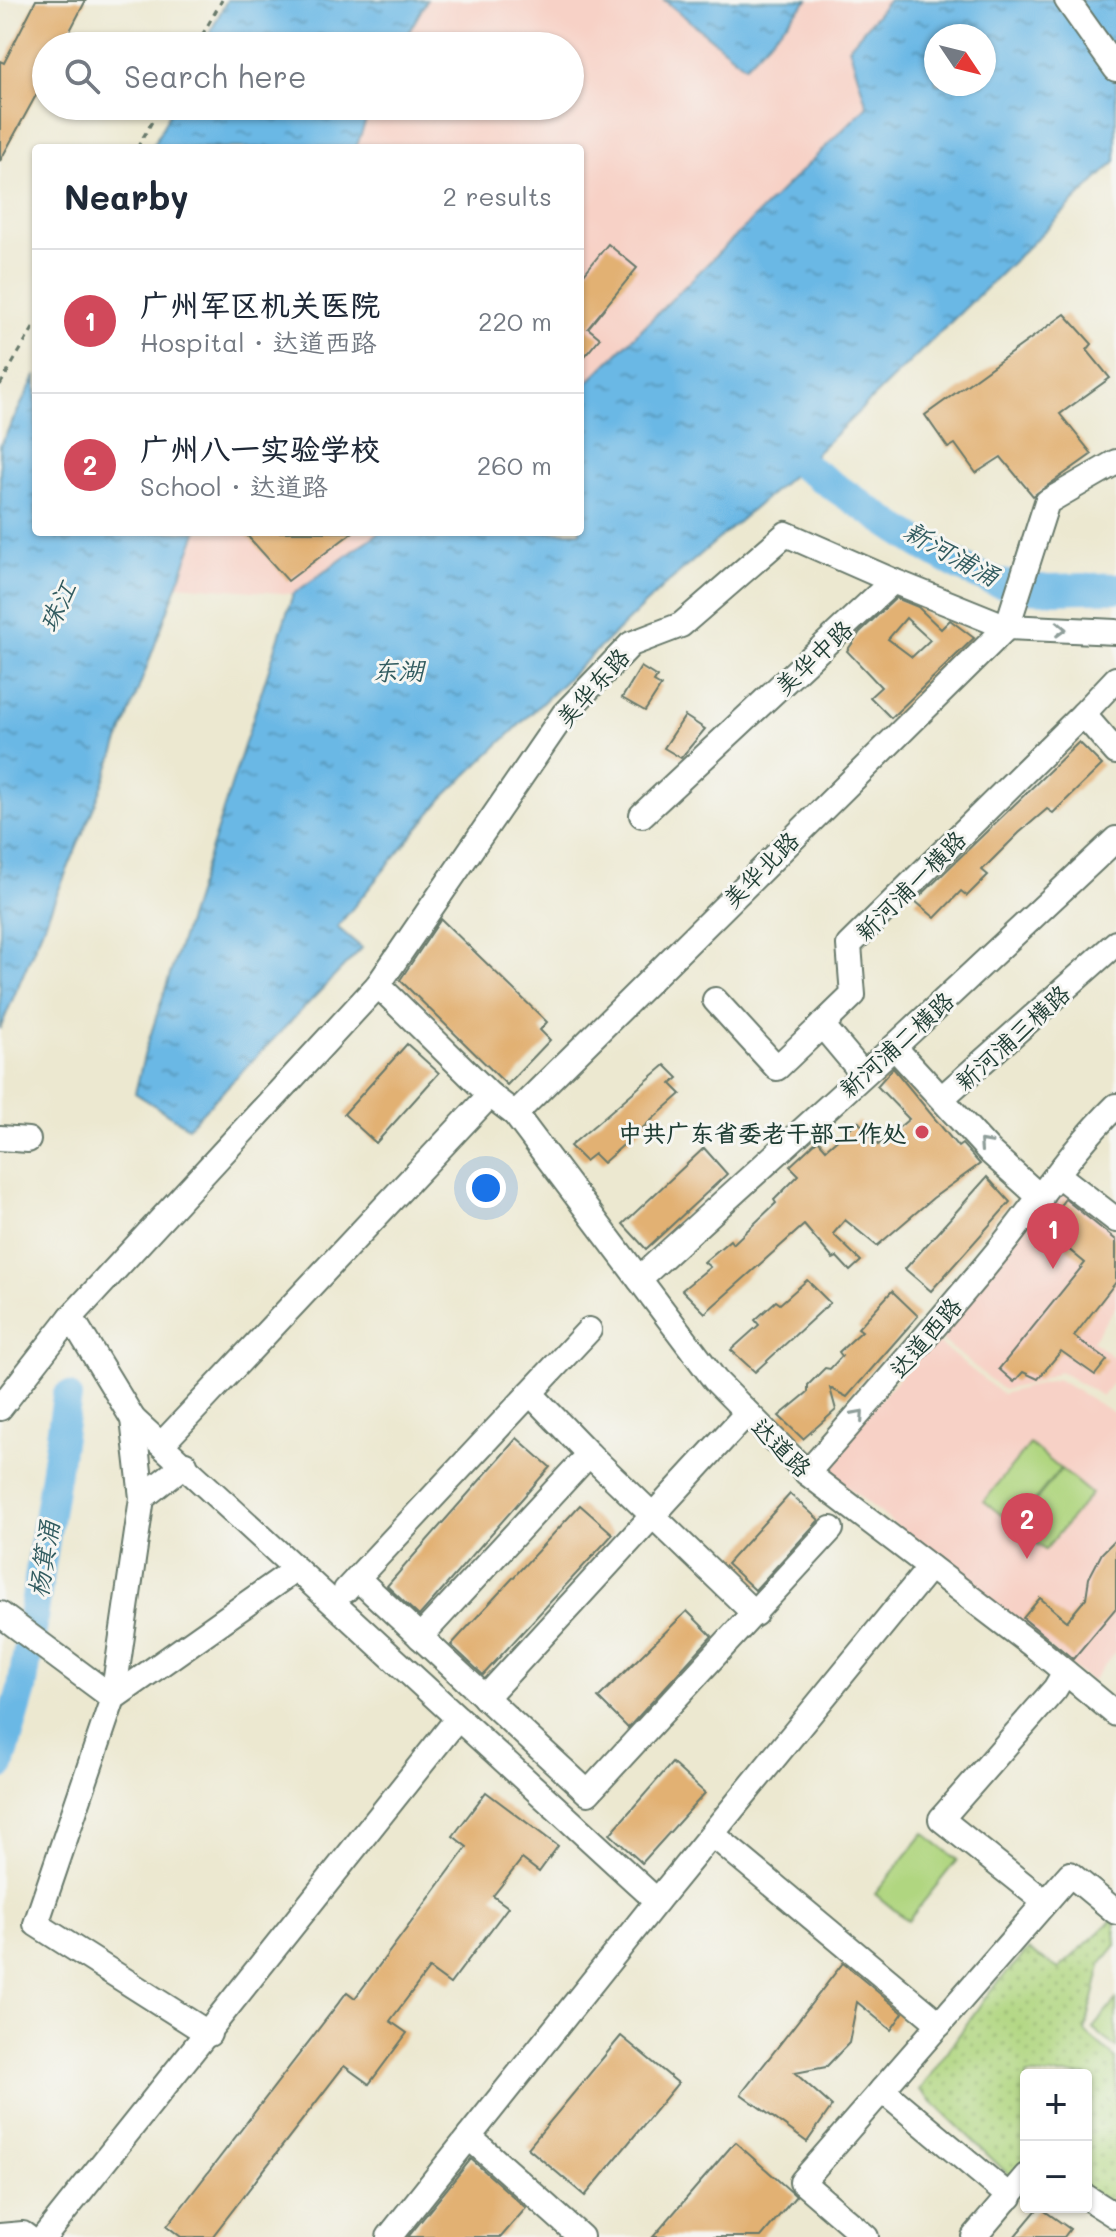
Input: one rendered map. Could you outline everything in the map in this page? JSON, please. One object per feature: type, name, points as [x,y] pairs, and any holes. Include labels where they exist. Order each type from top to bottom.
[{"type":"street","points":[[1067,0],[1116,69]]},
{"type":"street","points":[[1007,627],[1017,604],[1047,502],[1116,462]]},
{"type":"street","name":"美华东路","points":[[378,985],[564,714],[631,644],[681,625],[786,534],[893,581]]},
{"type":"street","points":[[893,581],[1007,627],[1116,632]]},
{"type":"street","name":"美华中路","points":[[642,815],[893,581]]},
{"type":"street","name":"美华北路","points":[[515,1114],[1007,627]]},
{"type":"street","points":[[1116,679],[1083,714],[1116,752]]},
{"type":"street","name":"新河浦一横路","points":[[822,1025],[853,995],[849,945],[1083,714]]},
{"type":"street","name":"新河浦二横路","points":[[639,1279],[1116,839]]},
{"type":"street","name":"新河浦三横路","points":[[943,1097],[1116,943]]},
{"type":"street","points":[[0,1408],[71,1317],[378,985]]},
{"type":"street","name":"达道路","points":[[378,985],[490,1095],[515,1114],[715,1380],[807,1473],[1065,1672],[1111,1700]]},
{"type":"street","points":[[715,1000],[777,1068],[822,1025],[863,1074]]},
{"type":"street","points":[[894,1047],[943,1097],[990,1152],[1041,1198]]},
{"type":"street","points":[[162,1444],[490,1095]]},
{"type":"street","name":"达道西路","points":[[807,1473],[945,1316],[1041,1198],[1086,1136],[1116,1106]]},
{"type":"street","points":[[0,1138],[28,1140]]},
{"type":"street","points":[[1058,1175],[1116,1220]]},
{"type":"street","points":[[71,1317],[133,1419],[657,1901]]},
{"type":"street","points":[[333,1603],[589,1330]]},
{"type":"street","points":[[530,1393],[755,1614]]},
{"type":"street","points":[[485,1698],[747,1413]]},
{"type":"street","points":[[133,1419],[142,1498],[113,1698],[36,1924],[209,2034]]},
{"type":"street","points":[[420,1637],[589,1454]]},
{"type":"street","points":[[142,1498],[185,1464]]},
{"type":"street","points":[[357,1578],[588,1793],[831,1529]]},
{"type":"street","points":[[389,2237],[657,1901],[930,1567]]},
{"type":"street","points":[[113,1698],[296,1569]]},
{"type":"street","points":[[0,1614],[113,1698]]},
{"type":"street","points":[[1045,1902],[941,1819],[1055,1689],[1065,1672]]},
{"type":"street","points":[[44,2237],[458,1718]]},
{"type":"street","points":[[712,1834],[940,2024]]},
{"type":"street","points":[[866,2237],[802,2182],[1070,1874],[1116,1912]]},
{"type":"street","points":[[882,2090],[1010,2197]]},
{"type":"street","points":[[469,2137],[581,2237]]},
{"type":"street","points":[[974,2237],[1020,2184]]},
{"type":"street","points":[[1092,2201],[1116,2216]]},
{"type":"street","points":[[0,2236],[23,2234],[27,2237]]},
{"type":"path","points":[[204,32],[222,0]]},
{"type":"path","points":[[139,144],[153,120]]},
{"type":"path","points":[[0,385],[32,330]]},
{"type":"shaded area","points":[[427,0],[889,0],[849,47],[867,106],[584,386],[584,144],[357,144],[366,120],[584,120],[584,32],[409,32]]},
{"type":"shaded area","points":[[195,536],[374,536],[293,594],[176,585]]},
{"type":"shaded area","points":[[1060,1184],[1116,1232],[1116,1306],[1092,1341],[1116,1359],[1116,1378],[1102,1396],[1059,1371],[1036,1382],[1003,1390],[936,1335]]},
{"type":"shaded area","points":[[933,1339],[1002,1394],[1057,1379],[1116,1414],[1116,1651],[1091,1682],[822,1466]]},
{"type":"green space","points":[[1030,1444],[1060,1469],[1014,1525],[984,1501]]},
{"type":"green space","points":[[1061,1469],[1091,1494],[1045,1550],[1015,1526]]},
{"type":"green space","points":[[924,1833],[957,1860],[908,1921],[875,1894]]},
{"type":"green space","points":[[1114,1918],[1116,1945],[1102,1962],[1085,2032],[1116,2059],[1116,2206],[1092,2192],[1092,2069],[1020,2069],[1020,2171],[1013,2179],[920,2090],[990,1991],[1028,1950],[1059,1969]]},
{"type":"green space","points":[[1116,2000],[1116,2048],[1093,2028]]},
{"type":"water","points":[[227,0],[427,0],[409,32],[210,32]]},
{"type":"water","points":[[664,0],[808,0],[745,66]]},
{"type":"water","name":"东湖","points":[[889,0],[1116,0],[1116,161],[803,466],[664,586],[443,798],[337,927],[362,948],[188,1127],[135,1093],[145,1052],[293,594],[374,536],[584,536],[584,386],[867,106],[849,47]]},
{"type":"water","points":[[166,120],[366,120],[357,144],[154,144]]},
{"type":"water","name":"珠江","points":[[32,383],[32,536],[196,536],[99,795],[0,1029],[0,446]]},
{"type":"building","points":[[36,0],[86,0],[69,32],[32,32],[32,103],[0,161],[0,61],[4,63]]},
{"type":"building","points":[[608,244],[637,268],[588,328],[600,338],[584,357],[584,274]]},
{"type":"building","points":[[1065,314],[1092,344],[1087,350],[1110,378],[1060,414],[1092,454],[1033,496],[1001,457],[976,473],[955,444],[948,448],[925,415]]},
{"type":"building","points":[[248,536],[348,536],[288,581]]},
{"type":"building","points":[[896,598],[918,607],[941,629],[950,620],[974,638],[891,718],[870,697],[881,687],[847,651],[860,632]],"holes":[[[906,618],[930,640],[912,657],[888,639]]]},
{"type":"building","points":[[641,667],[657,677],[654,682],[661,686],[645,711],[622,698]]},
{"type":"building","points":[[685,716],[705,729],[681,758],[664,748]]},
{"type":"building","points":[[1079,742],[1102,765],[1053,813],[1047,809],[1019,833],[982,870],[988,875],[967,896],[961,891],[935,918],[915,901]]},
{"type":"building","points":[[441,919],[547,1022],[540,1030],[550,1040],[507,1085],[400,980]]},
{"type":"building","points":[[407,1044],[439,1073],[376,1143],[344,1114]]},
{"type":"building","points":[[665,1065],[678,1078],[671,1084],[681,1094],[603,1163],[594,1154],[585,1161],[570,1146]]},
{"type":"building","points":[[893,1068],[958,1147],[962,1144],[980,1164],[933,1198],[877,1246],[845,1220],[833,1234],[861,1261],[850,1271],[837,1257],[833,1259],[804,1225],[705,1313],[682,1290],[710,1267],[704,1262],[730,1240],[733,1244],[776,1203],[774,1200],[799,1175],[790,1166],[818,1140],[826,1149],[858,1121],[878,1145],[909,1119],[877,1086]]},
{"type":"building","points":[[704,1148],[727,1174],[646,1249],[623,1224]]},
{"type":"building","points":[[987,1177],[1010,1202],[931,1291],[905,1269]]},
{"type":"building","points":[[1065,1199],[1116,1240],[1116,1282],[1074,1336],[1107,1360],[1095,1375],[1061,1351],[1038,1379],[1023,1372],[1014,1382],[999,1369],[1085,1263],[1043,1228]]},
{"type":"building","points":[[807,1280],[830,1303],[755,1372],[731,1350],[759,1325],[755,1320],[776,1301],[780,1304]]},
{"type":"building","points":[[892,1291],[918,1316],[847,1397],[830,1388],[836,1410],[803,1439],[779,1416],[808,1392],[808,1385],[825,1368],[830,1369],[842,1356],[839,1352],[862,1331],[858,1328]]},
{"type":"building","points":[[517,1438],[550,1467],[419,1616],[387,1586]]},
{"type":"building","points":[[790,1494],[819,1520],[755,1590],[727,1564]]},
{"type":"building","points":[[580,1505],[613,1534],[483,1675],[451,1645]]},
{"type":"building","points":[[1116,1539],[1116,1608],[1073,1659],[1023,1618],[1040,1598],[1067,1621],[1086,1598],[1089,1578],[1102,1553]]},
{"type":"building","points":[[687,1611],[712,1636],[628,1728],[598,1698]]},
{"type":"building","points":[[672,1763],[705,1793],[642,1863],[610,1834]]},
{"type":"building","points":[[486,1792],[558,1846],[539,1872],[522,1859],[493,1896],[508,1907],[450,1984],[429,1969],[390,2021],[407,2033],[369,2084],[344,2066],[212,2237],[181,2237],[167,2226],[347,1992],[355,1998],[467,1847],[453,1836]]},
{"type":"building","points":[[843,1963],[903,2013],[891,2030],[857,2002],[849,2043],[826,2067],[795,2073],[832,2106],[807,2142],[741,2094]]},
{"type":"building","points":[[621,2036],[678,2083],[585,2196],[528,2148]]},
{"type":"building","points":[[735,2142],[796,2196],[761,2237],[653,2237]]},
{"type":"building","points":[[471,2159],[526,2208],[501,2237],[408,2237]]},
{"type":"building","points":[[1034,2213],[1047,2213],[1070,2229],[1064,2237],[1014,2237]]},
{"type":"waterway","name":"新河浦涌","points":[[803,466],[921,544],[993,581],[1039,589],[1116,588]]},
{"type":"waterway","name":"杨箕涌","points":[[0,1765],[22,1689],[67,1397]]},
{"type":"place","name":"中共广东省委老干部工作处","points":[[922,1132]]},
{"type":"place","name":"广州军区机关医院","points":[[1053,1269]]},
{"type":"place","name":"广州八一实验学校","points":[[1027,1559]]}]
